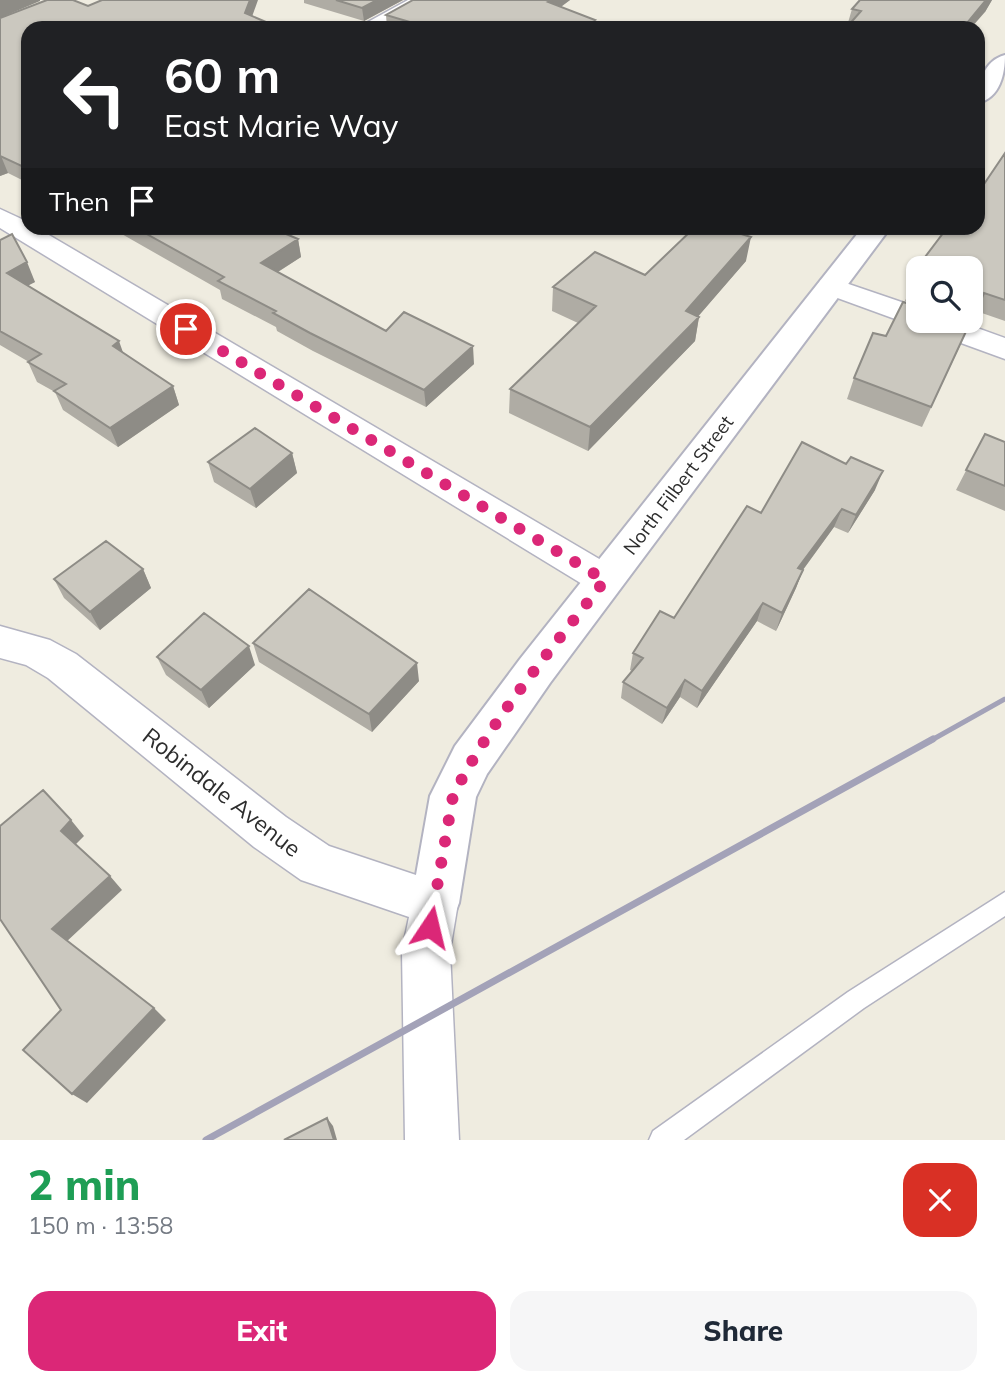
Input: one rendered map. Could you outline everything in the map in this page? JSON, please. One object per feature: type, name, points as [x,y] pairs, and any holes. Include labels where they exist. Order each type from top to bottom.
[{"type":"street","points":[[381,21],[423,0]]},
{"type":"street","points":[[377,4],[400,12]]},
{"type":"street","points":[[985,87],[1005,62]]},
{"type":"street","points":[[6,210],[21,219]]},
{"type":"street","points":[[46,235],[605,580]]},
{"type":"street","name":"North Filbert Street","points":[[435,903],[453,796],[471,760],[605,580],[870,235]]},
{"type":"street","points":[[831,285],[906,313]]},
{"type":"street","points":[[961,333],[1005,349]]},
{"type":"street","name":"Robindale Avenue","points":[[0,642],[36,652],[62,667],[270,832],[317,864],[435,903]]},
{"type":"street","points":[[432,1140],[426,951],[435,903]]},
{"type":"lane","points":[[662,1140],[856,1000],[1005,903]]},
{"type":"building","points":[[47,0],[73,0],[88,6],[102,0],[250,0],[245,13],[264,21],[21,21],[21,166],[0,156],[0,18]]},
{"type":"building","points":[[336,0],[377,0],[362,8]]},
{"type":"building","points":[[413,0],[552,0],[548,2],[595,20],[406,21],[386,15]]},
{"type":"building","points":[[860,0],[986,0],[969,21],[852,21],[861,11],[852,9]]},
{"type":"building","points":[[1005,153],[1005,300],[984,293],[983,295],[983,256],[926,256],[942,235],[985,235],[985,183]]},
{"type":"building","points":[[12,234],[27,262],[7,273],[119,341],[113,346],[173,386],[110,428],[54,391],[66,384],[28,362],[41,354],[0,331],[0,240]]},
{"type":"building","points":[[149,235],[289,235],[298,239],[261,263],[386,331],[404,312],[473,346],[424,390],[273,313],[276,311],[218,281],[224,277]]},
{"type":"building","points":[[687,235],[751,237],[686,311],[699,317],[590,427],[510,389],[596,306],[553,287],[595,252],[645,275]]},
{"type":"building","points":[[903,302],[906,303],[906,333],[965,333],[931,407],[854,378],[873,333],[886,336]]},
{"type":"building","points":[[255,428],[292,453],[250,489],[208,462]]},
{"type":"building","points":[[985,434],[1005,442],[1005,486],[966,470]]},
{"type":"building","points":[[802,442],[846,464],[851,457],[883,471],[856,515],[842,509],[798,568],[803,570],[782,613],[763,603],[702,691],[685,680],[667,708],[623,682],[643,658],[633,653],[660,611],[674,618],[747,506],[761,513]]},
{"type":"building","points":[[106,541],[143,569],[90,612],[54,579]]},
{"type":"building","points":[[309,589],[417,663],[369,714],[253,643]]},
{"type":"building","points":[[204,613],[249,646],[201,690],[157,657]]},
{"type":"building","points":[[43,790],[71,820],[61,831],[110,876],[52,929],[154,1008],[72,1094],[23,1050],[61,1010],[0,919],[0,826]]},
{"type":"building","points":[[327,1118],[334,1140],[284,1140]]},
{"type":"railway","points":[[930,741],[1005,699]]},
{"type":"railway","points":[[206,1140],[933,739]]},
{"type":"route","points":[[186,329],[605,580],[471,760],[453,796],[430,927]]}]
